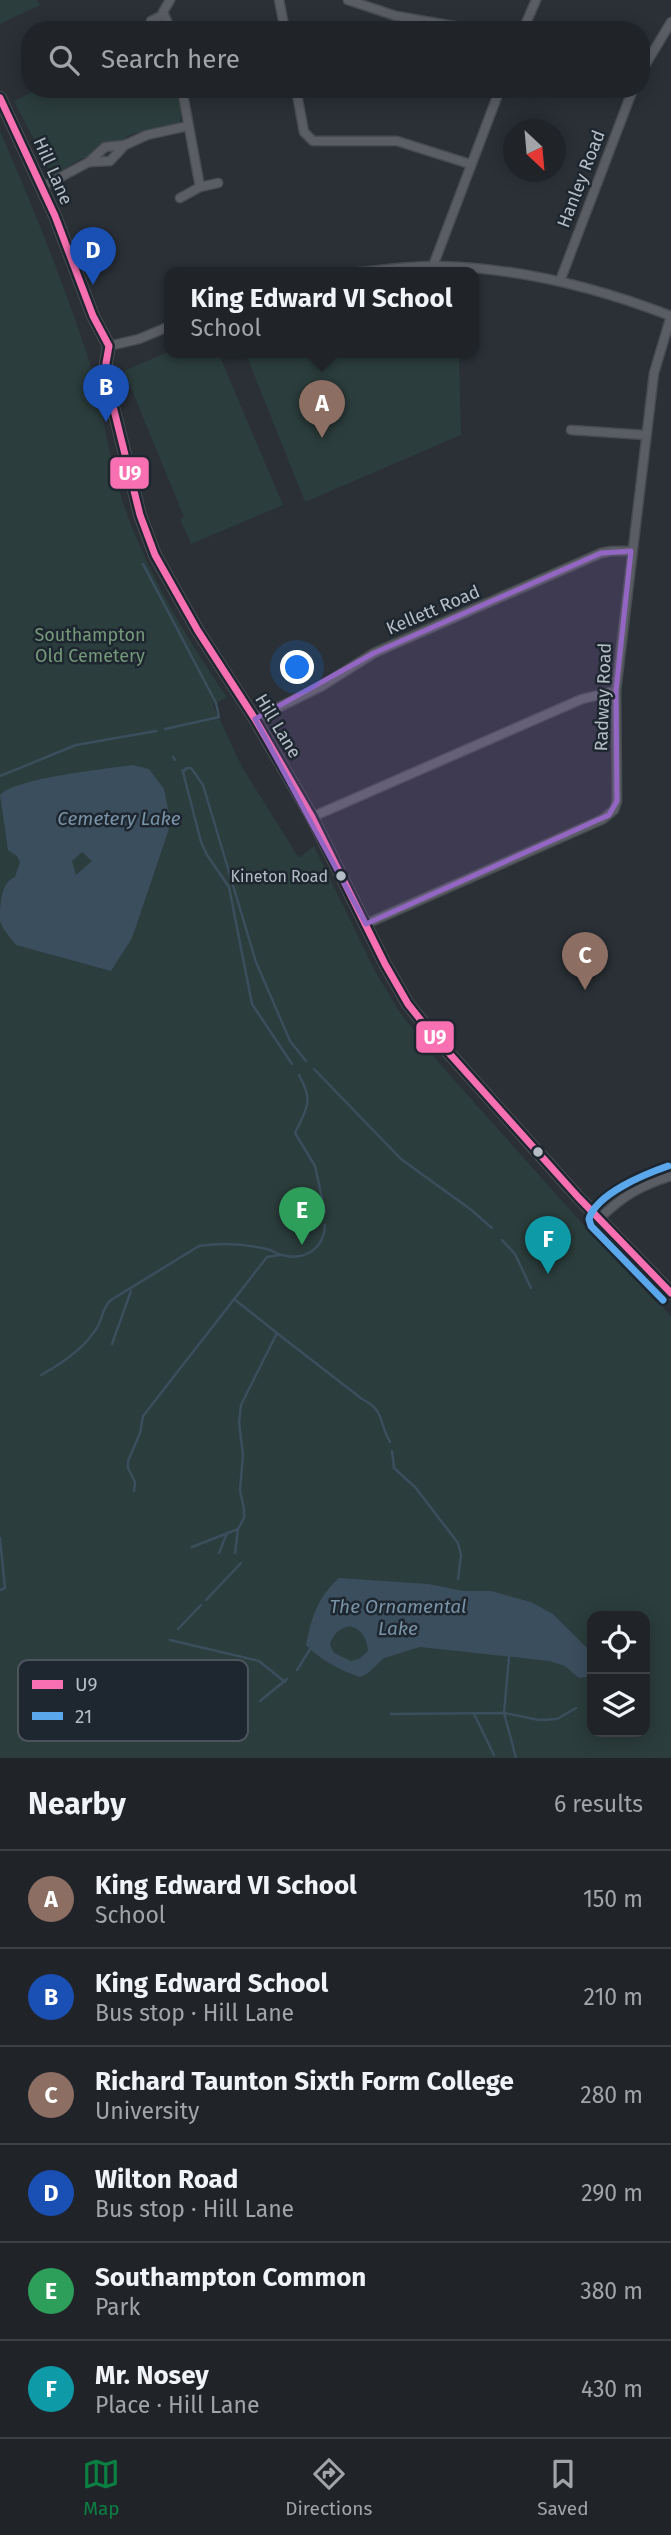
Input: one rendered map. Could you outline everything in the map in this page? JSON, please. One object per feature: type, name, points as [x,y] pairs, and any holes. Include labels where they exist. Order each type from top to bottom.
[{"type":"street","points":[[166,21],[163,15],[170,0]]},
{"type":"street","points":[[279,0],[283,21]]},
{"type":"street","points":[[348,0],[396,16],[425,21]]},
{"type":"street","points":[[527,21],[536,0]]},
{"type":"street","points":[[151,21],[163,15]]},
{"type":"street","points":[[650,57],[671,22]]},
{"type":"street","name":"Hill Lane","points":[[0,98],[42,187],[93,316],[109,346],[107,383],[148,540],[189,615],[255,719],[312,817],[385,964],[421,1021],[599,1219],[671,1293]]},
{"type":"street","points":[[183,98],[200,187]]},
{"type":"street","points":[[298,98],[304,132],[313,141],[397,141],[470,164]]},
{"type":"street","points":[[433,266],[496,98]]},
{"type":"street","name":"Hanley Road","points":[[560,281],[630,98]]},
{"type":"street","points":[[42,187],[89,162],[105,147],[125,145],[147,135],[188,126]]},
{"type":"street","points":[[89,162],[110,161],[125,145]]},
{"type":"street","points":[[180,198],[200,187],[218,183]]},
{"type":"street","points":[[421,267],[448,267]]},
{"type":"street","points":[[479,269],[560,281],[623,298],[671,316]]},
{"type":"street","name":"Radway Road","points":[[366,924],[609,815],[617,802],[616,691],[631,551],[654,373],[671,316]]},
{"type":"street","points":[[109,346],[139,339],[164,329]]},
{"type":"street","points":[[571,430],[645,435]]},
{"type":"street","name":"Kellett Road","points":[[255,719],[320,687],[374,653],[592,557],[611,551],[631,551]]},
{"type":"street","points":[[312,817],[582,699],[616,691]]},
{"type":"street","points":[[599,1219],[634,1190],[671,1176]]},
{"type":"highlighted area","points":[[631,551],[616,691],[617,801],[609,815],[366,924],[255,719],[374,653],[601,553]]},
{"type":"green space","points":[[0,0],[37,0],[40,5],[0,24]]},
{"type":"green space","points":[[21,98],[181,98],[183,103],[180,123],[127,136],[124,142],[106,142],[89,159],[82,158],[53,176],[14,101]]},
{"type":"green space","name":"Southampton Old Cemetery","points":[[0,131],[46,242],[87,354],[122,500],[143,552],[168,602],[227,697],[213,705],[242,767],[299,858],[314,846],[375,971],[399,1011],[440,1064],[588,1230],[652,1294],[671,1317],[671,1758],[0,1758]]},
{"type":"green space","points":[[164,354],[164,358],[221,358],[283,505],[191,544],[180,519],[184,517],[124,371]]},
{"type":"green space","points":[[247,358],[459,358],[461,435],[305,502]]},
{"type":"water","name":"Cemetery Lake","points":[[132,765],[149,769],[164,789],[171,823],[132,938],[111,971],[16,945],[0,921],[6,884],[15,877],[20,862],[17,856],[8,850],[0,795],[9,789],[42,779]],"holes":[[[82,852],[92,861],[76,875],[72,861]]]},
{"type":"water","name":"The Ornamental Lake","points":[[339,1578],[428,1584],[464,1591],[491,1591],[531,1602],[553,1614],[587,1648],[587,1677],[579,1678],[565,1666],[549,1661],[420,1647],[384,1658],[360,1677],[331,1664],[306,1645],[316,1608]],"holes":[[[350,1626],[363,1635],[368,1651],[359,1659],[351,1661],[334,1653],[330,1645],[340,1630]]]},
{"type":"waterway","points":[[143,564],[216,703],[219,717],[165,729]]},
{"type":"waterway","points":[[0,776],[76,745],[156,731]]},
{"type":"waterway","points":[[182,770],[183,772],[191,768],[203,785],[256,962],[290,1041],[306,1061]]},
{"type":"waterway","points":[[183,772],[201,842],[229,887],[252,1004],[292,1064]]},
{"type":"waterway","points":[[314,1069],[401,1159],[492,1228]]},
{"type":"waterway","points":[[299,1075],[304,1084],[307,1104],[295,1133],[315,1166],[325,1212]]},
{"type":"waterway","points":[[41,1375],[66,1360],[88,1340],[111,1300],[199,1246],[242,1245],[267,1249],[282,1255],[298,1256],[317,1247],[325,1225]]},
{"type":"waterway","points":[[502,1240],[515,1254],[531,1288]]},
{"type":"waterway","points":[[134,1491],[135,1482],[128,1468],[128,1461],[140,1433],[143,1416],[267,1257],[279,1255]]},
{"type":"waterway","points":[[112,1344],[131,1291]]},
{"type":"waterway","points":[[192,1547],[238,1529],[244,1518],[240,1490],[243,1455],[239,1422],[241,1405],[277,1333],[234,1299]]},
{"type":"waterway","points":[[278,1334],[370,1403],[378,1413],[390,1442]]},
{"type":"waterway","points":[[392,1451],[394,1468],[415,1487],[458,1543],[461,1555],[458,1579]]},
{"type":"waterway","points":[[235,1553],[238,1529]]},
{"type":"waterway","points":[[219,1553],[227,1533]]},
{"type":"waterway","points":[[0,1538],[5,1588],[0,1590]]},
{"type":"waterway","points":[[206,1600],[241,1563]]},
{"type":"waterway","points":[[178,1629],[201,1605]]},
{"type":"waterway","points":[[170,1640],[259,1661],[285,1682]]},
{"type":"waterway","points":[[297,1670],[310,1649]]},
{"type":"waterway","points":[[509,1657],[504,1713],[516,1758]]},
{"type":"waterway","points":[[260,1701],[287,1679]]},
{"type":"waterway","points":[[391,1714],[504,1713],[539,1720],[557,1719],[576,1708]]},
{"type":"waterway","points":[[474,1714],[494,1755]]},
{"type":"transit line","name":"U9","points":[[0,98],[55,216],[93,316],[109,346],[107,382],[140,515],[155,555],[198,631],[255,719],[312,817],[385,964],[408,1004],[578,1197],[671,1293]]},
{"type":"transit line","name":"21","points":[[663,1300],[591,1226],[589,1219],[593,1210],[611,1193],[668,1166]]},
{"type":"place","name":"Wilton Road","points":[[93,285]]},
{"type":"place","name":"King Edward School","points":[[106,422]]},
{"type":"place","name":"King Edward VI School","points":[[322,438]]},
{"type":"place","name":"Kineton Road","points":[[341,876]]},
{"type":"place","name":"Richard Taunton Sixth Form College","points":[[585,990]]},
{"type":"place","name":"Southampton Common","points":[[302,1245]]},
{"type":"place","name":"Mr. Nosey","points":[[548,1274]]}]
